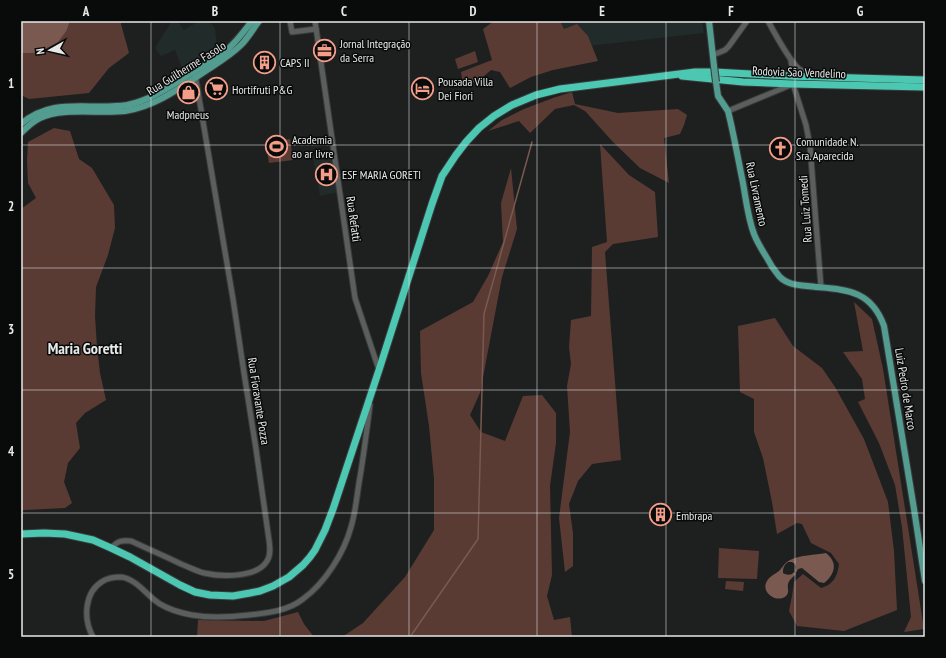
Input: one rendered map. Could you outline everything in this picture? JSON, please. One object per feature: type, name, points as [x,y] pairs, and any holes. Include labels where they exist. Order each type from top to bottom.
[{"type":"highway","points":[[21,534],[65,534],[93,540],[143,564],[180,586],[195,592],[210,595],[233,596],[260,590],[281,582],[295,572],[303,565],[315,550],[333,509],[442,176],[466,142],[479,128],[494,116],[512,105],[536,95],[560,89],[703,72],[925,80]]},
{"type":"highway","name":"Rodovia São Vendelino","points":[[672,75],[743,82],[925,87]]},
{"type":"main road","name":"Rua Guilherme Fasolo","points":[[21,133],[35,121],[48,115],[60,113],[115,112],[150,104],[219,56],[239,38],[252,21]]},
{"type":"main road","name":"Rua Guilherme Fasolo","points":[[21,124],[34,115],[53,108],[64,106],[112,107],[142,101],[195,74],[234,51],[244,42],[259,21]]},
{"type":"main road","name":"Rua Livramento","points":[[709,21],[718,96],[728,111],[750,223],[758,242],[772,266],[788,283],[844,290],[862,296],[873,305],[881,319]]},
{"type":"main road","name":"Luiz Pedro de Marco","points":[[881,319],[884,326],[925,581]]},
{"type":"street","points":[[290,21],[292,32],[316,29]]},
{"type":"street","name":"Rua Refatti","points":[[315,21],[355,298],[379,370]]},
{"type":"street","points":[[712,55],[725,50],[747,21]]},
{"type":"street","points":[[768,21],[790,58],[801,70],[820,77]]},
{"type":"street","points":[[788,76],[792,67],[790,58]]},
{"type":"street","name":"Rua Fioravante Pozza","points":[[111,548],[118,542],[125,540],[131,541],[203,573],[221,575],[236,575],[250,572],[267,562],[269,557],[269,540],[256,449],[221,223],[195,74]]},
{"type":"street","points":[[728,111],[793,84]]},
{"type":"street","name":"Rua Luiz Tomedi","points":[[793,84],[806,125],[810,146],[821,287]]},
{"type":"street","points":[[93,637],[88,624],[87,604],[89,597],[99,583],[113,577],[128,579],[142,588],[160,604],[192,615],[231,617],[264,614],[287,608],[303,600],[321,582],[332,568],[342,550],[351,528],[356,505],[372,390]]},
{"type":"shaded area","points":[[21,21],[70,21],[67,30],[58,42],[43,50],[33,53],[21,53]]},
{"type":"shaded area","points":[[70,21],[121,21],[129,53],[109,68],[89,93],[29,99],[21,95],[21,53],[33,53],[43,50],[67,30]]},
{"type":"shaded area","points":[[172,21],[177,21],[184,30],[199,21],[209,21],[215,28],[217,47],[183,70],[175,50],[161,56],[156,50],[156,46]]},
{"type":"shaded area","points":[[494,21],[560,21],[564,29],[577,24],[588,36],[598,61],[553,70],[531,77],[510,88],[500,72],[491,70],[477,82],[463,85],[461,72],[492,60],[483,29]]},
{"type":"shaded area","points":[[531,21],[702,21],[704,33],[537,53]]},
{"type":"shaded area","points":[[475,51],[478,62],[458,69],[455,59]]},
{"type":"shaded area","points":[[572,92],[575,104],[618,113],[678,109],[687,115],[680,134],[664,138],[669,183],[640,168],[613,142],[585,111],[574,105],[555,109],[530,133],[519,121],[488,131],[502,120],[524,109]]},
{"type":"shaded area","points":[[54,128],[70,131],[79,159],[92,168],[114,205],[115,228],[108,255],[96,287],[95,316],[97,347],[100,373],[106,400],[85,413],[76,423],[80,448],[68,463],[64,482],[72,503],[65,508],[21,511],[21,209],[36,198],[28,183],[28,142]]},
{"type":"shaded area","points":[[290,139],[293,160],[269,163],[266,143]]},
{"type":"shaded area","points":[[600,144],[629,175],[655,192],[658,237],[613,244],[605,252],[621,460],[592,464],[578,481],[569,504],[573,533],[573,566],[565,572],[559,518],[570,432],[567,386],[571,364],[569,347],[571,320],[591,316],[592,247],[607,242]]},
{"type":"shaded area","name":"ESF MARIA GORETI","points":[[333,153],[338,192],[320,196],[313,156]]},
{"type":"shaded area","points":[[511,168],[517,229],[502,277],[480,393],[470,415],[481,432],[505,441],[523,396],[542,395],[556,413],[556,443],[550,486],[552,575],[547,596],[554,620],[570,617],[572,637],[342,637],[363,623],[405,577],[434,530],[434,479],[429,426],[421,373],[420,331],[473,302],[488,276],[503,242],[501,203]]},
{"type":"shaded area","points":[[854,302],[872,319],[883,369],[924,629],[904,632],[911,617],[902,527],[895,485],[879,443],[858,402],[865,399],[862,379],[843,352],[863,351]]},
{"type":"shaded area","points":[[775,318],[793,346],[822,368],[835,387],[864,439],[888,502],[894,551],[897,610],[844,631],[797,626],[789,611],[794,582],[803,574],[821,588],[832,582],[837,573],[839,564],[831,553],[811,543],[802,524],[797,523],[777,534],[763,458],[754,432],[754,399],[740,392],[738,326]]},
{"type":"shaded area","points":[[719,548],[759,551],[757,579],[718,578]]},
{"type":"shaded area","points":[[826,553],[832,559],[834,569],[831,576],[824,583],[819,582],[802,568],[798,569],[796,573],[795,564],[788,562],[784,567],[783,573],[788,575],[794,572],[796,574],[789,583],[786,596],[778,599],[770,596],[765,585],[767,581],[788,561],[808,555]]},
{"type":"shaded area","points":[[726,581],[744,582],[743,591],[725,589]]},
{"type":"shaded area","points":[[298,612],[304,624],[314,637],[197,637],[198,620],[264,621]]},
{"type":"waterway","points":[[410,637],[478,539],[484,314],[532,142]]},
{"type":"place","name":"Jornal Integração da Serra","points":[[325,50]]},
{"type":"place","name":"CAPS II","points":[[264,62]]},
{"type":"place","name":"Pousada Villa Dei Fiori","points":[[423,88]]},
{"type":"place","name":"Hortifruti P&G","points":[[216,89]]},
{"type":"place","name":"Madpneus","points":[[188,93]]},
{"type":"place","name":"Academia ao ar livre","points":[[276,146]]},
{"type":"place","name":"Comunidade N. Sra. Aparecida","points":[[781,148]]},
{"type":"place","name":"ESF MARIA GORETI","points":[[326,174]]},
{"type":"place","name":"Embrapa","points":[[661,515]]},
{"type":"district","name":"Maria Goretti","points":[[85,348]]}]
